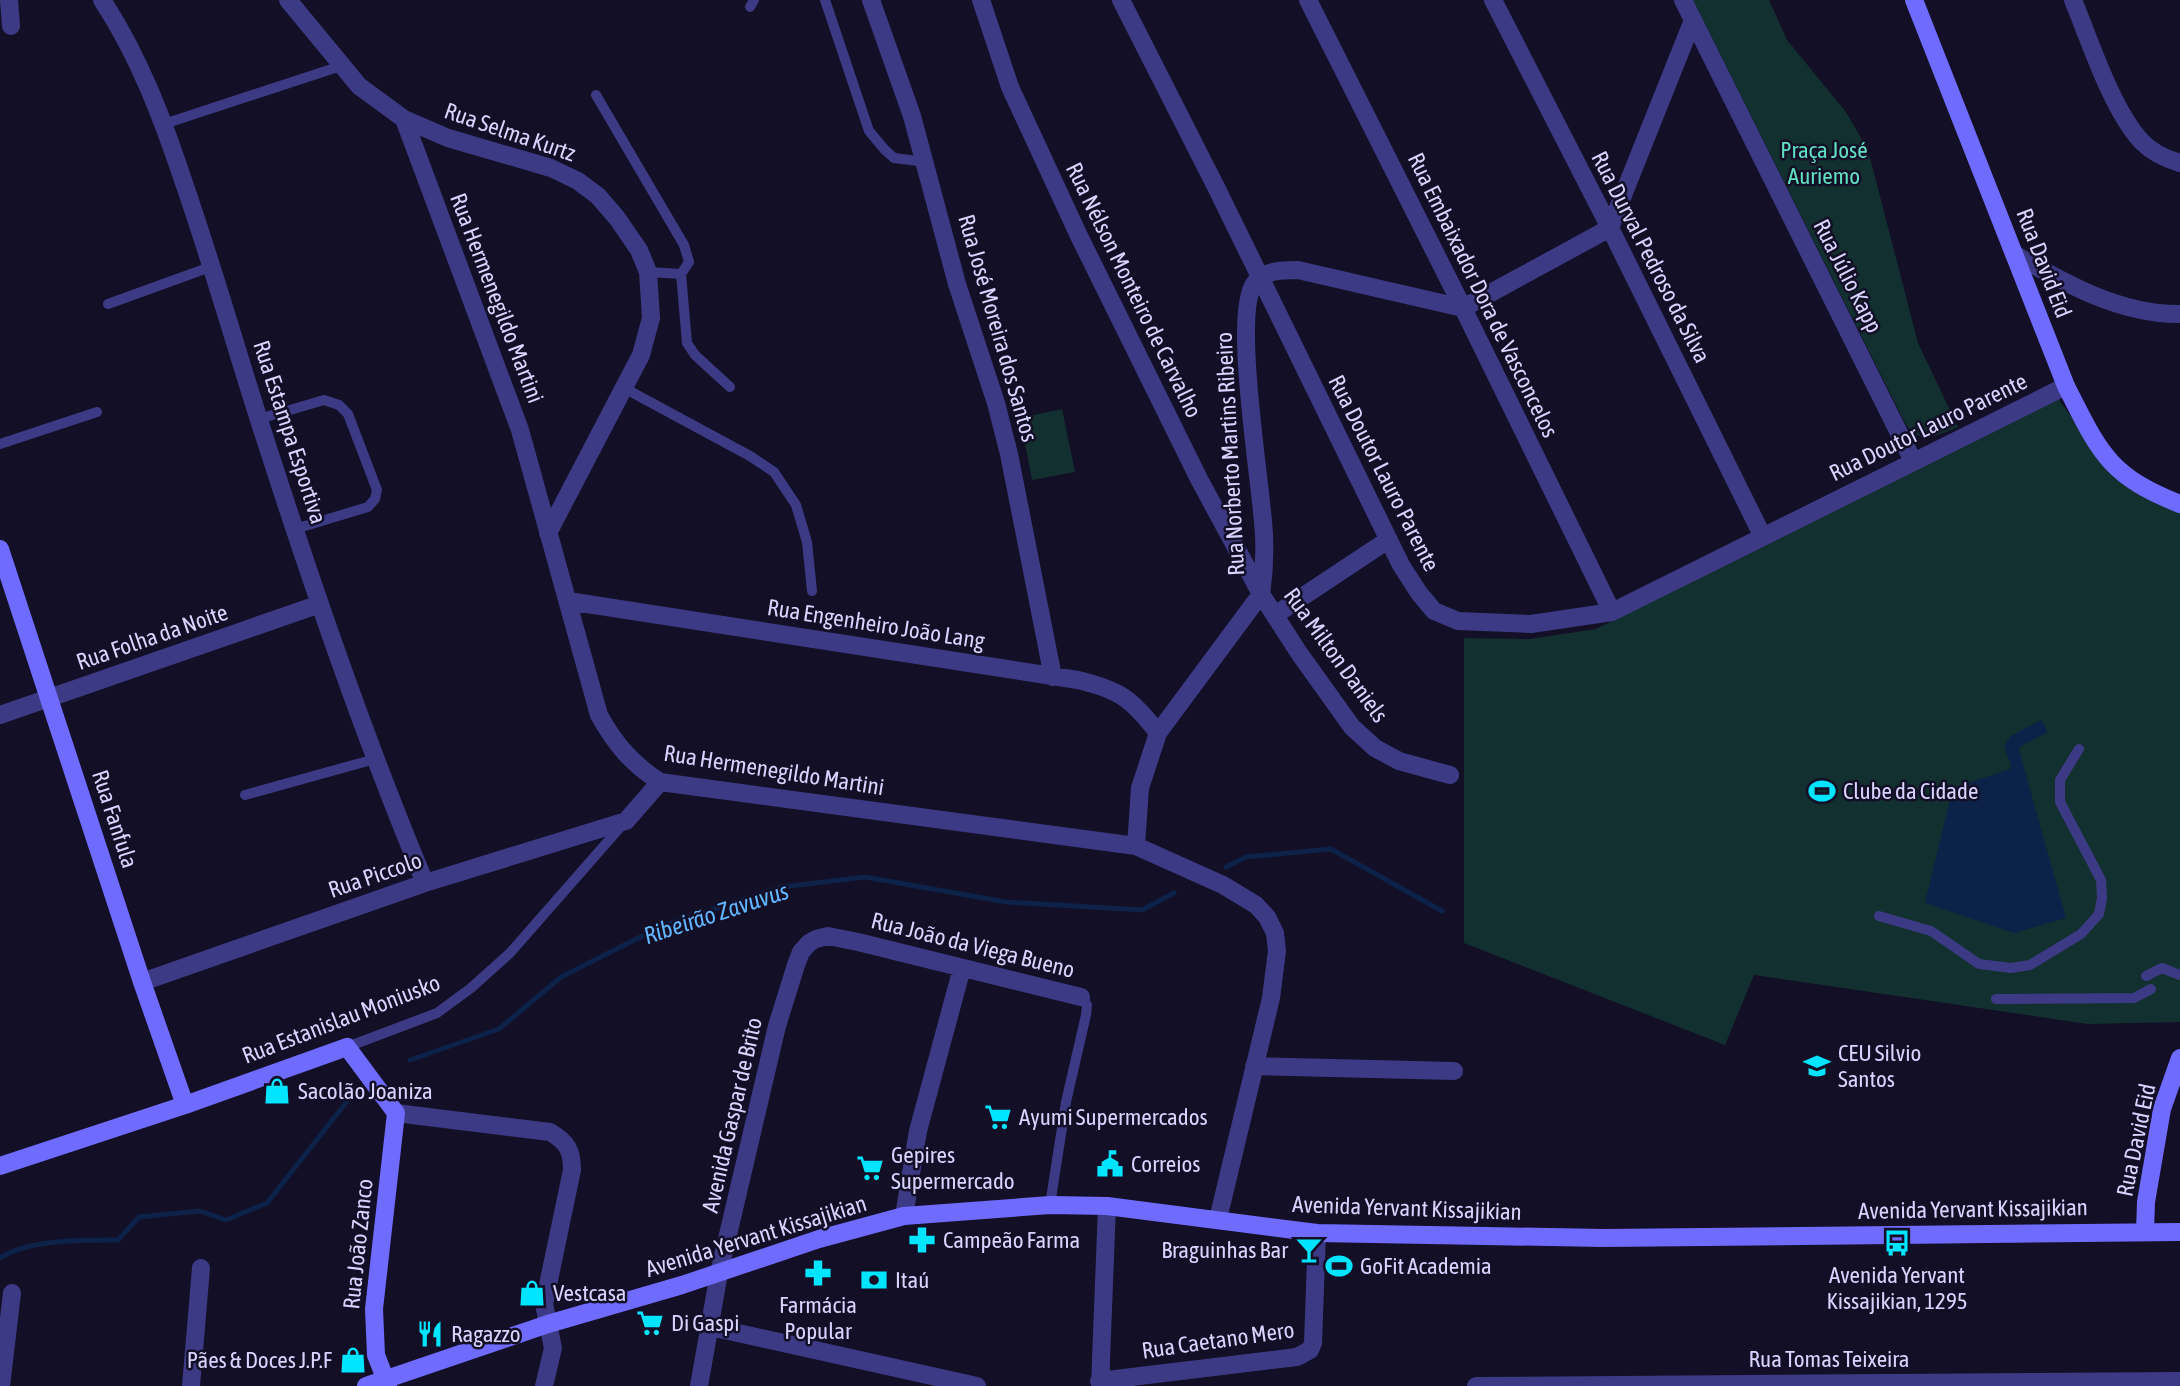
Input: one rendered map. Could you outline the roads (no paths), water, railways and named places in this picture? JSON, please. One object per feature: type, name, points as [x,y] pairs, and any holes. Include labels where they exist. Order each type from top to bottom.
[{"type":"street","points":[[9,0],[12,26]]},
{"type":"street","name":"Rua Estampa Esportiva","points":[[102,0],[136,63],[164,124],[213,266],[259,419],[320,604],[375,759],[425,883]]},
{"type":"street","name":"Rua Selma Kurtz","points":[[288,0],[359,86],[404,119],[447,138],[551,168],[578,181],[598,197],[617,218],[639,250],[648,272],[651,318],[641,355],[548,533]]},
{"type":"street","name":"Rua José Moreira dos Santos","points":[[871,0],[908,103],[957,284],[996,403],[1053,677]]},
{"type":"street","name":"Rua Nélson Monteiro de Carvalho","points":[[981,0],[1010,87],[1079,236],[1199,479],[1261,594]]},
{"type":"street","name":"Rua Doutor Lauro Parente","points":[[1121,0],[1217,189],[1388,540],[1419,593],[1434,611],[1446,618],[1458,621],[1531,624],[1612,612],[2066,386]]},
{"type":"street","name":"Rua Embaixador Dora de Vasconcelos","points":[[1308,0],[1612,612]]},
{"type":"street","name":"Rua Durval Pedroso da Silva","points":[[1493,0],[1610,228],[1763,537]]},
{"type":"street","name":"Rua Júlio Kapp","points":[[1683,0],[1913,460]]},
{"type":"street","name":"Rua David Eid","points":[[1914,0],[2066,386],[2093,438],[2108,460],[2137,484],[2180,504]]},
{"type":"street","points":[[2073,0],[2126,120],[2142,142],[2167,159],[2180,163]]},
{"type":"street","points":[[1259,277],[1283,270],[1320,274],[1463,308],[1610,228],[1693,20]]},
{"type":"street","name":"Rua Hermenegildo Martini","points":[[404,119],[520,430],[599,715],[625,755],[660,782],[1136,846],[1223,885],[1256,905],[1267,917],[1275,933],[1277,951],[1271,998],[1218,1219]]},
{"type":"street","points":[[2014,254],[2064,283],[2119,304],[2166,314],[2180,314]]},
{"type":"street","name":"Rua Norberto Martins Ribeiro","points":[[1136,846],[1140,788],[1158,733],[1261,594],[1265,571],[1264,534],[1248,366],[1246,307],[1249,294],[1259,277]]},
{"type":"street","points":[[1275,615],[1388,540]]},
{"type":"street","name":"Rua Fanfula","points":[[0,549],[185,1105]]},
{"type":"street","name":"Rua Milton Daniels","points":[[1261,594],[1352,727],[1375,748],[1398,761],[1450,775]]},
{"type":"street","name":"Rua Engenheiro João Lang","points":[[568,601],[1107,687],[1127,698],[1158,733]]},
{"type":"street","name":"Rua Folha da Noite","points":[[0,715],[320,604]]},
{"type":"street","name":"Rua Estanislau Moniusko","points":[[626,821],[660,782]]},
{"type":"street","name":"Rua Piccolo","points":[[142,982],[425,883],[626,821]]},
{"type":"street","name":"Rua João da Viega Bueno","points":[[809,943],[828,936],[1081,997]]},
{"type":"street","name":"Avenida Gaspar de Brito","points":[[699,1386],[719,1273],[777,1026],[801,952],[809,943]]},
{"type":"street","points":[[904,1216],[918,1131],[962,968]]},
{"type":"street","points":[[347,1046],[396,1113],[550,1132],[563,1139],[568,1146],[572,1156],[572,1170],[544,1304],[553,1348],[544,1386]]},
{"type":"street","name":"Rua Estanislau Moniusko","points":[[0,1166],[185,1105],[347,1046]]},
{"type":"street","name":"Rua David Eid","points":[[2145,1232],[2146,1202],[2162,1109],[2180,1058]]},
{"type":"street","points":[[1254,1066],[1454,1071]]},
{"type":"street","name":"Rua João Zanco","points":[[386,1383],[376,1355],[374,1309],[396,1113]]},
{"type":"street","name":"Avenida Yervant Kissajikian","points":[[366,1386],[386,1383],[548,1324],[719,1273],[819,1239],[904,1216],[1050,1206],[1107,1206],[1317,1233],[1603,1238],[2180,1232]]},
{"type":"street","points":[[1099,1383],[1107,1206]]},
{"type":"street","name":"Rua Caetano Mero","points":[[1099,1383],[1305,1354],[1313,1343],[1317,1233]]},
{"type":"street","points":[[191,1386],[201,1268]]},
{"type":"street","points":[[1,1386],[12,1293]]},
{"type":"street","points":[[710,1327],[978,1386]]},
{"type":"street","name":"Rua Tomas Teixeira","points":[[1477,1386],[2180,1381]]},
{"type":"lane","points":[[825,0],[869,131],[894,158],[926,162]]},
{"type":"lane","points":[[164,124],[341,66]]},
{"type":"lane","points":[[596,95],[684,245],[689,262],[681,274],[687,343],[695,355],[730,387]]},
{"type":"lane","points":[[108,304],[213,266]]},
{"type":"lane","points":[[648,272],[681,274]]},
{"type":"lane","points":[[624,388],[750,456],[774,472],[796,505],[807,542],[812,591]]},
{"type":"lane","points":[[259,419],[324,400],[339,405],[348,414],[377,489],[375,499],[368,507],[295,529]]},
{"type":"lane","points":[[0,444],[97,412]]},
{"type":"lane","points":[[1879,916],[1931,931],[1979,964],[2011,968],[2030,965],[2081,934],[2099,914],[2102,898],[2101,880],[2060,802],[2060,780],[2079,749]]},
{"type":"lane","points":[[245,795],[375,759]]},
{"type":"lane","name":"Rua Estanislau Moniusko","points":[[347,1046],[438,1013],[471,988],[510,953],[626,821]]},
{"type":"lane","points":[[2146,976],[2162,968],[2180,975]]},
{"type":"lane","points":[[1996,999],[2134,998],[2151,989]]},
{"type":"lane","name":"Rua João da Viega Bueno","points":[[1050,1206],[1066,1102],[1086,1015],[1087,1005],[1081,997]]},
{"type":"water","points":[[2041,720],[2048,732],[2021,746],[2019,750],[2066,918],[2014,933],[1925,903],[1951,795],[1959,786],[2010,769],[2004,746],[2011,736]]},
{"type":"waterway","name":"Ribeirão Zavuvus","points":[[1226,867],[1246,857],[1331,849],[1442,911]]},
{"type":"waterway","name":"Ribeirão Zavuvus","points":[[410,1060],[499,1029],[561,977],[662,926],[782,887],[865,877],[1006,902],[1142,910],[1174,893]]},
{"type":"waterway","name":"Ribeirão Zavuvus","points":[[0,1258],[41,1244],[118,1240],[139,1217],[200,1211],[226,1220],[267,1203],[352,1095]]},
{"type":"place","name":"Clube da Cidade","points":[[1822,791]]},
{"type":"place","name":"CEU Silvio Santos","points":[[1817,1066]]},
{"type":"place","name":"Sacolão Joaniza","points":[[277,1091]]},
{"type":"place","name":"Ayumi Supermercados","points":[[998,1117]]},
{"type":"place","name":"Correios","points":[[1110,1164]]},
{"type":"place","name":"Gepires Supermercado","points":[[870,1168]]},
{"type":"place","name":"Campeão Farma","points":[[922,1240]]},
{"type":"place","name":"Avenida Yervant Kissajikian, 1295","points":[[1897,1243]]},
{"type":"place","name":"Braguinhas Bar","points":[[1309,1250]]},
{"type":"place","name":"GoFit Academia","points":[[1339,1266]]},
{"type":"place","name":"Farmácia Popular","points":[[818,1273]]},
{"type":"place","name":"Itaú","points":[[874,1280]]},
{"type":"place","name":"Vestcasa","points":[[532,1293]]},
{"type":"place","name":"Di Gaspi","points":[[650,1323]]},
{"type":"place","name":"Ragazzo","points":[[430,1334]]},
{"type":"place","name":"Pães & Doces J.P.F","points":[[353,1360]]},
{"type":"park label","name":"Praça José Auriemo","points":[[1824,163]]}]
